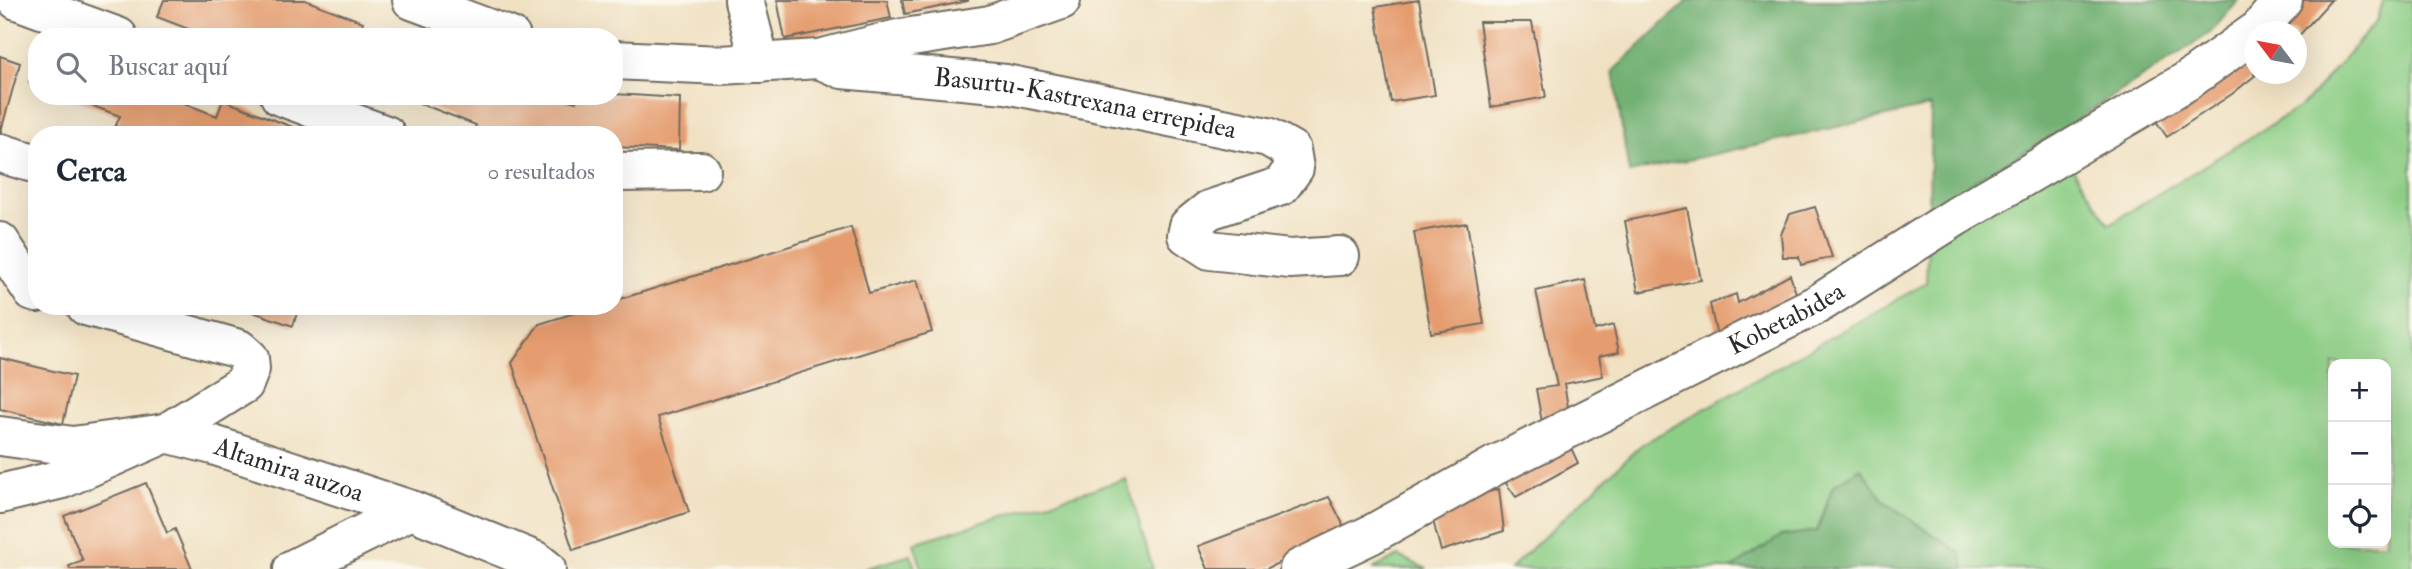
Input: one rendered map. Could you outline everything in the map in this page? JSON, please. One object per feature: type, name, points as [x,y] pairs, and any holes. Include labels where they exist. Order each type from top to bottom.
[{"type":"street","points":[[17,0],[93,28]]},
{"type":"street","points":[[412,0],[487,28]]},
{"type":"street","points":[[744,0],[760,63]]},
{"type":"street","name":"Basurtu-Kastrexana errepidea","points":[[819,59],[898,39],[989,25],[1061,0]]},
{"type":"street","name":"Kobetabidea","points":[[2265,21],[2283,0]]},
{"type":"street","name":"Kobetabidea","points":[[1298,569],[1372,534],[1494,466],[1818,304],[1957,216],[2187,81],[2244,41]]},
{"type":"street","points":[[623,60],[721,65],[819,59]]},
{"type":"street","name":"Basurtu-Kastrexana errepidea","points":[[819,59],[842,69],[1006,84],[1268,137],[1291,150],[1294,168],[1281,186],[1209,210],[1189,226],[1187,235],[1210,250],[1290,259],[1340,256]]},
{"type":"street","points":[[305,105],[362,126]]},
{"type":"street","points":[[0,153],[28,161]]},
{"type":"street","points":[[623,172],[701,171]]},
{"type":"street","points":[[0,243],[23,292]]},
{"type":"street","name":"Altamira auzoa","points":[[0,494],[62,479],[166,433],[244,384],[250,369],[249,358],[239,349],[118,315]]},
{"type":"street","name":"Altamira auzoa","points":[[0,436],[73,446],[166,433],[213,445],[411,510],[536,561],[546,569]]},
{"type":"street","name":"Altamira auzoa","points":[[293,569],[411,510]]},
{"type":"green space","points":[[1688,0],[2239,0],[2210,33],[2052,136],[1929,207],[1931,106],[1629,173],[1613,71]]},
{"type":"green space","points":[[2384,0],[2412,0],[2412,569],[1965,569],[1960,553],[1885,502],[1861,468],[1833,486],[1817,532],[1781,536],[1731,569],[1510,569],[1641,445],[1926,283],[1929,207],[2052,136],[2109,224],[2303,105],[2376,22]]},
{"type":"green space","points":[[1861,468],[1885,502],[1960,553],[1965,569],[1731,569],[1781,536],[1817,531],[1833,486]]},
{"type":"green space","points":[[1126,479],[1153,569],[922,569],[914,543]]},
{"type":"green space","points":[[911,555],[915,569],[864,569]]},
{"type":"green space","points":[[1398,556],[1427,569],[1373,569]]},
{"type":"building","points":[[164,0],[305,0],[363,22],[361,28],[186,28],[157,17]]},
{"type":"building","points":[[777,0],[887,0],[891,18],[785,39]]},
{"type":"building","points":[[902,0],[968,0],[968,1],[905,14]]},
{"type":"building","points":[[1419,0],[1435,95],[1391,102],[1375,7]]},
{"type":"building","points":[[2299,0],[2331,0],[2307,27],[2307,21],[2281,21]]},
{"type":"building","points":[[1479,22],[1532,22],[1546,97],[1491,107]]},
{"type":"building","points":[[2244,51],[2244,84],[2232,94],[2167,137],[2151,114]]},
{"type":"building","points":[[0,56],[20,63],[1,131],[0,131]]},
{"type":"building","points":[[623,95],[680,98],[679,150],[623,147],[623,126],[476,125],[424,105],[623,105]]},
{"type":"building","points":[[90,105],[188,105],[217,116],[221,105],[236,105],[290,126],[116,126],[120,116]]},
{"type":"building","points":[[1815,207],[1832,257],[1801,265],[1799,257],[1783,257],[1781,234],[1790,214]]},
{"type":"building","points":[[1687,208],[1701,280],[1638,292],[1625,221]]},
{"type":"building","points":[[1467,223],[1484,324],[1431,333],[1414,232]]},
{"type":"building","points":[[851,227],[869,293],[917,280],[932,332],[658,417],[689,512],[573,550],[512,363],[539,324],[568,315],[623,315],[623,298]]},
{"type":"building","points":[[1790,275],[1796,293],[1717,337],[1710,304],[1736,294],[1738,303]]},
{"type":"building","points":[[1585,280],[1595,330],[1613,325],[1619,352],[1599,356],[1603,376],[1564,384],[1569,412],[1542,422],[1536,389],[1557,386],[1536,291]]},
{"type":"building","points":[[262,315],[296,315],[293,326]]},
{"type":"building","points":[[0,358],[74,376],[63,424],[0,409]]},
{"type":"building","points":[[1566,437],[1578,463],[1516,497],[1500,475]]},
{"type":"building","points":[[146,483],[167,533],[175,529],[192,569],[70,569],[69,566],[83,561],[64,516]]},
{"type":"building","points":[[1499,489],[1504,531],[1441,551],[1430,509]]},
{"type":"building","points":[[1329,497],[1346,530],[1266,569],[1208,569],[1198,546]]}]
